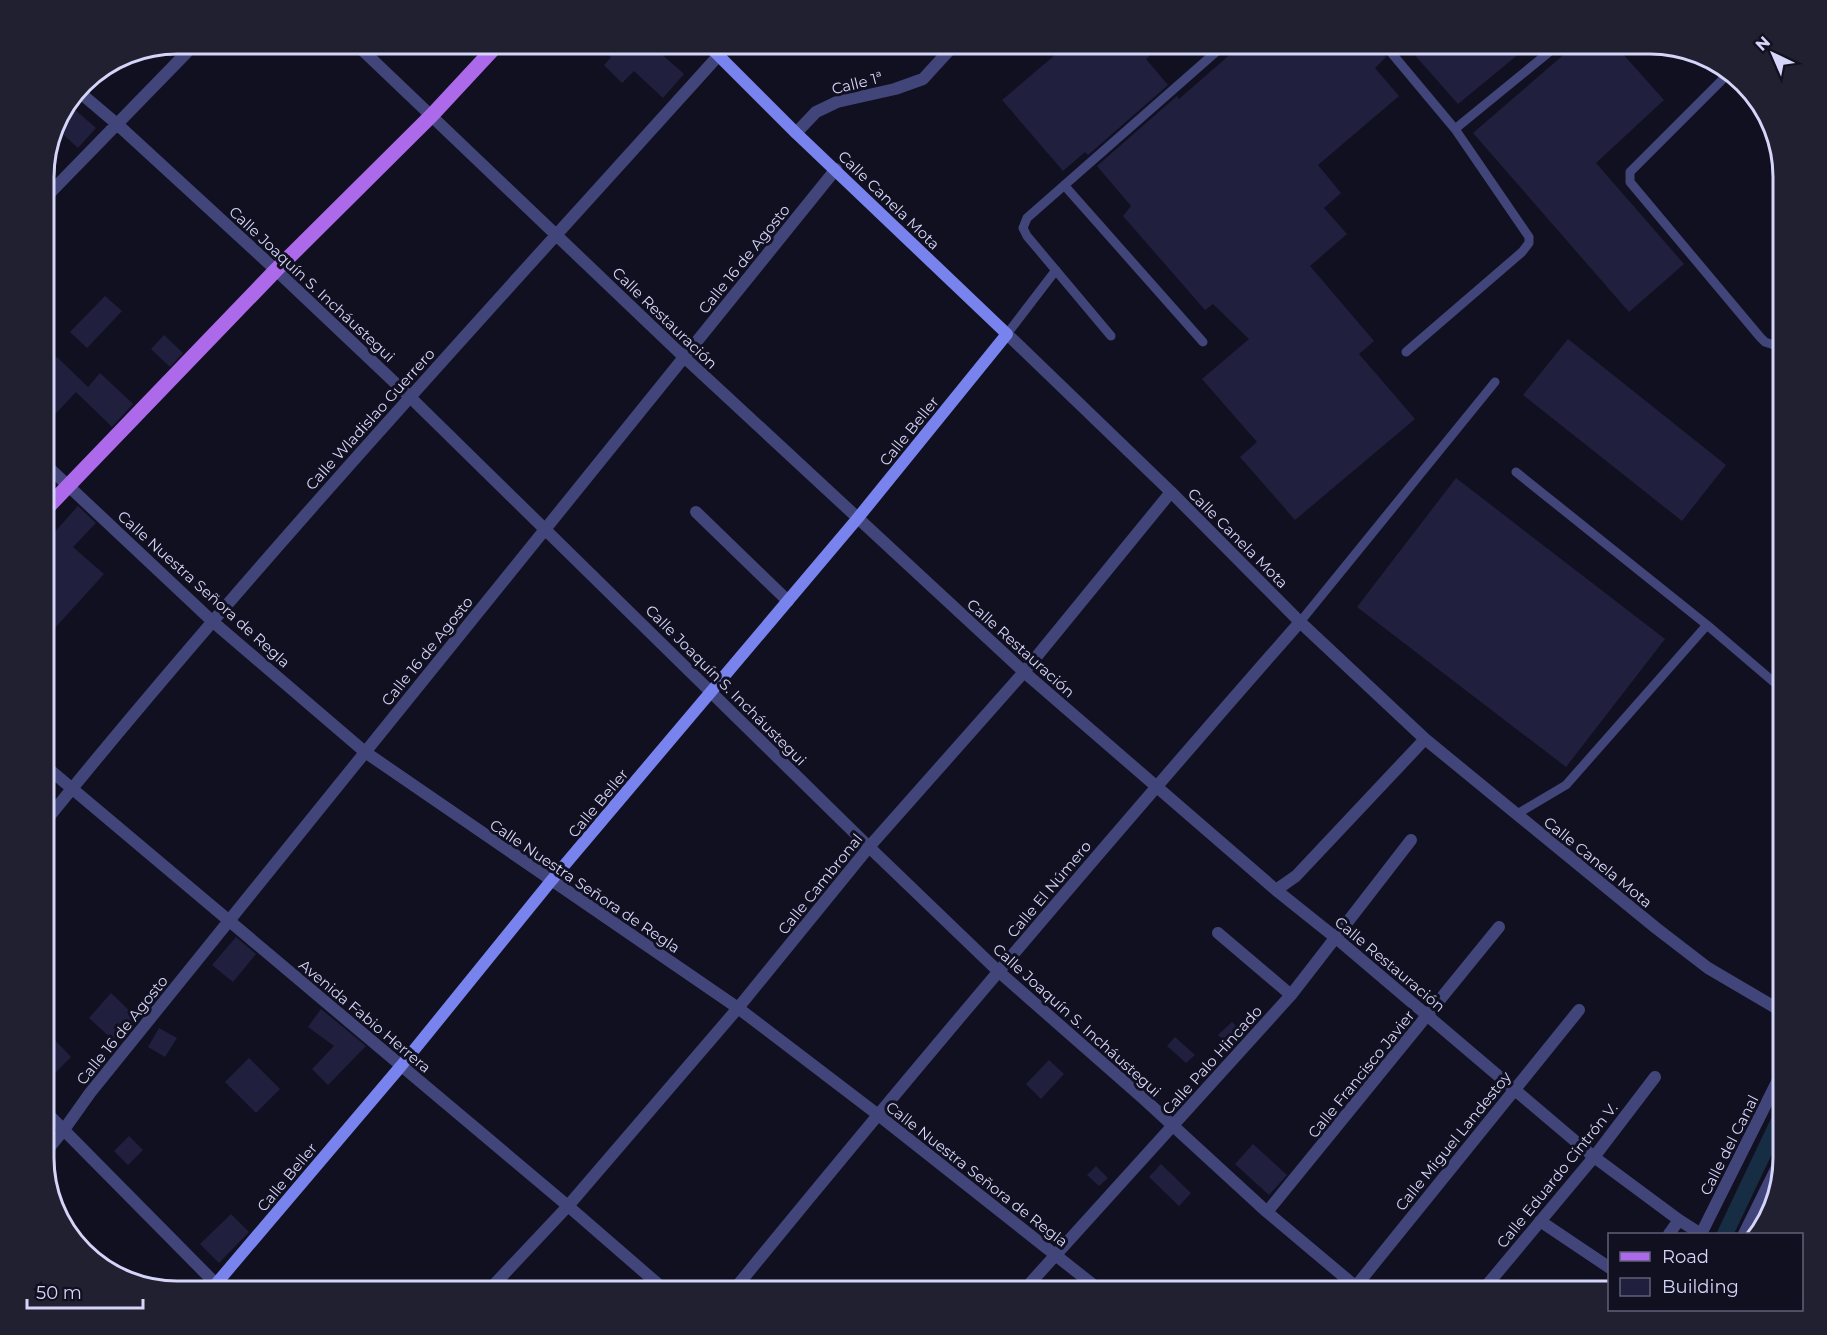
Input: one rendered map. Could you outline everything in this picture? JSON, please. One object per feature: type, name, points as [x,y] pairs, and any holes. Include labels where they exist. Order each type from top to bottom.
[{"type":"main road","points":[[54,501],[276,270],[432,115],[489,54]]},
{"type":"main road","name":"Calle Canela Mota","points":[[719,55],[796,133],[1007,334]]},
{"type":"main road","name":"Calle Beller","points":[[223,1281],[551,881],[857,519],[1007,334]]},
{"type":"street","points":[[54,189],[185,54]]},
{"type":"street","name":"Calle Restauración","points":[[367,54],[558,234],[684,357],[1024,672],[1276,890],[1336,938],[1513,1090],[1594,1157],[1699,1233]]},
{"type":"street","name":"Calle 1ª","points":[[796,133],[816,112],[837,102],[895,89],[923,78],[946,54]]},
{"type":"street","name":"Calle Wladislao Guerrero","points":[[54,810],[212,621],[410,397],[719,55]]},
{"type":"street","name":"Calle Joaquín S. Incháustegui","points":[[84,96],[276,270],[410,397],[999,971],[1346,1281]]},
{"type":"street","name":"Calle 16 de Agosto","points":[[54,1142],[90,1093],[836,169]]},
{"type":"street","name":"Calle Canela Mota","points":[[1007,334],[1171,492],[1300,622],[1425,739],[1708,968],[1773,1006]]},
{"type":"street","name":"Calle Nuestra Señora de Regla","points":[[54,472],[212,621],[365,752],[738,1008],[877,1114],[1088,1281]]},
{"type":"street","name":"Calle Cambronal","points":[[498,1281],[568,1206],[738,1008],[870,847],[1024,672],[1171,492]]},
{"type":"street","points":[[696,512],[788,601]]},
{"type":"street","name":"Calle El Número","points":[[742,1281],[877,1114],[1156,786],[1300,622]]},
{"type":"street","points":[[1276,890],[1296,876],[1425,739]]},
{"type":"street","name":"Avenida Fabio Herrera","points":[[54,773],[568,1206],[653,1281]]},
{"type":"street","name":"Calle Palo Hincado","points":[[1033,1281],[1291,995],[1411,840]]},
{"type":"street","name":"Calle Francisco Javier","points":[[1267,1212],[1499,927]]},
{"type":"street","points":[[1218,933],[1291,995]]},
{"type":"street","name":"Calle Miguel Landestoy","points":[[1363,1281],[1579,1010]]},
{"type":"street","name":"Calle Eduardo Cintrón V.","points":[[1491,1281],[1594,1157],[1655,1077]]},
{"type":"street","name":"Calle del Canal","points":[[1702,1233],[1773,1092]]},
{"type":"street","points":[[54,1121],[208,1281]]},
{"type":"street","points":[[1745,1233],[1771,1180]]},
{"type":"street","points":[[1670,1233],[1679,1220]]},
{"type":"street","points":[[1540,1221],[1608,1267]]},
{"type":"lane","points":[[1111,336],[1023,228],[1026,218],[1214,54]]},
{"type":"lane","points":[[1392,54],[1455,129],[1529,237],[1529,243],[1522,252],[1406,351]]},
{"type":"lane","points":[[1455,129],[1547,54]]},
{"type":"lane","points":[[1724,78],[1630,172],[1630,182],[1760,337],[1765,342],[1773,345]]},
{"type":"lane","points":[[1064,185],[1203,342]]},
{"type":"lane","points":[[1007,334],[1056,270]]},
{"type":"lane","points":[[1300,622],[1495,382]]},
{"type":"lane","points":[[1516,472],[1773,681]]},
{"type":"lane","points":[[1517,814],[1566,785],[1707,625]]},
{"type":"building","points":[[608,54],[661,54],[684,74],[663,98],[634,71],[622,83],[604,65],[611,57]]},
{"type":"building","points":[[1056,54],[1152,54],[1146,59],[1168,85],[1088,155],[1085,152],[1063,171],[1002,100]]},
{"type":"building","points":[[1231,54],[1384,54],[1386,57],[1375,68],[1399,96],[1318,165],[1341,193],[1324,208],[1347,234],[1310,266],[1374,341],[1359,354],[1415,419],[1295,520],[1240,457],[1257,442],[1202,379],[1249,339],[1213,304],[1205,310],[1123,216],[1131,206],[1097,166],[1177,96],[1179,99]]},
{"type":"building","points":[[1414,54],[1519,54],[1458,104]]},
{"type":"building","points":[[1564,54],[1623,54],[1664,100],[1596,163],[1684,264],[1629,312],[1473,133]]},
{"type":"building","points":[[74,109],[96,128],[78,148],[62,133]]},
{"type":"building","points":[[105,296],[122,311],[87,348],[70,332]]},
{"type":"building","points":[[164,335],[183,353],[170,367],[151,349]]},
{"type":"building","points":[[1568,339],[1726,465],[1682,521],[1523,395]]},
{"type":"building","points":[[57,357],[88,387],[100,373],[133,404],[112,427],[76,392],[54,415],[54,360]]},
{"type":"building","points":[[1456,478],[1665,639],[1566,767],[1357,607]]},
{"type":"building","points":[[78,506],[96,523],[73,547],[104,574],[54,629],[54,533]]},
{"type":"building","points":[[236,937],[256,954],[233,982],[212,965]]},
{"type":"building","points":[[111,993],[136,1017],[114,1041],[89,1018]]},
{"type":"building","points":[[321,1009],[366,1046],[328,1085],[312,1069],[334,1046],[308,1027]]},
{"type":"building","points":[[1232,1022],[1244,1034],[1231,1048],[1218,1035]]},
{"type":"building","points":[[159,1028],[177,1038],[165,1057],[148,1047]]},
{"type":"building","points":[[1175,1037],[1195,1055],[1186,1063],[1167,1046]]},
{"type":"building","points":[[54,1039],[71,1057],[54,1074]]},
{"type":"building","points":[[249,1058],[280,1089],[256,1113],[225,1082]]},
{"type":"building","points":[[1049,1060],[1064,1074],[1041,1099],[1026,1084]]},
{"type":"building","points":[[129,1136],[143,1150],[128,1165],[114,1151]]},
{"type":"building","points":[[1253,1144],[1287,1175],[1269,1195],[1235,1164]]},
{"type":"building","points":[[1161,1164],[1191,1193],[1179,1206],[1149,1177]]},
{"type":"building","points":[[1096,1166],[1108,1178],[1099,1186],[1087,1175]]},
{"type":"building","points":[[231,1214],[249,1232],[219,1263],[200,1244]]},
{"type":"waterway","points":[[1725,1233],[1773,1133]]}]
